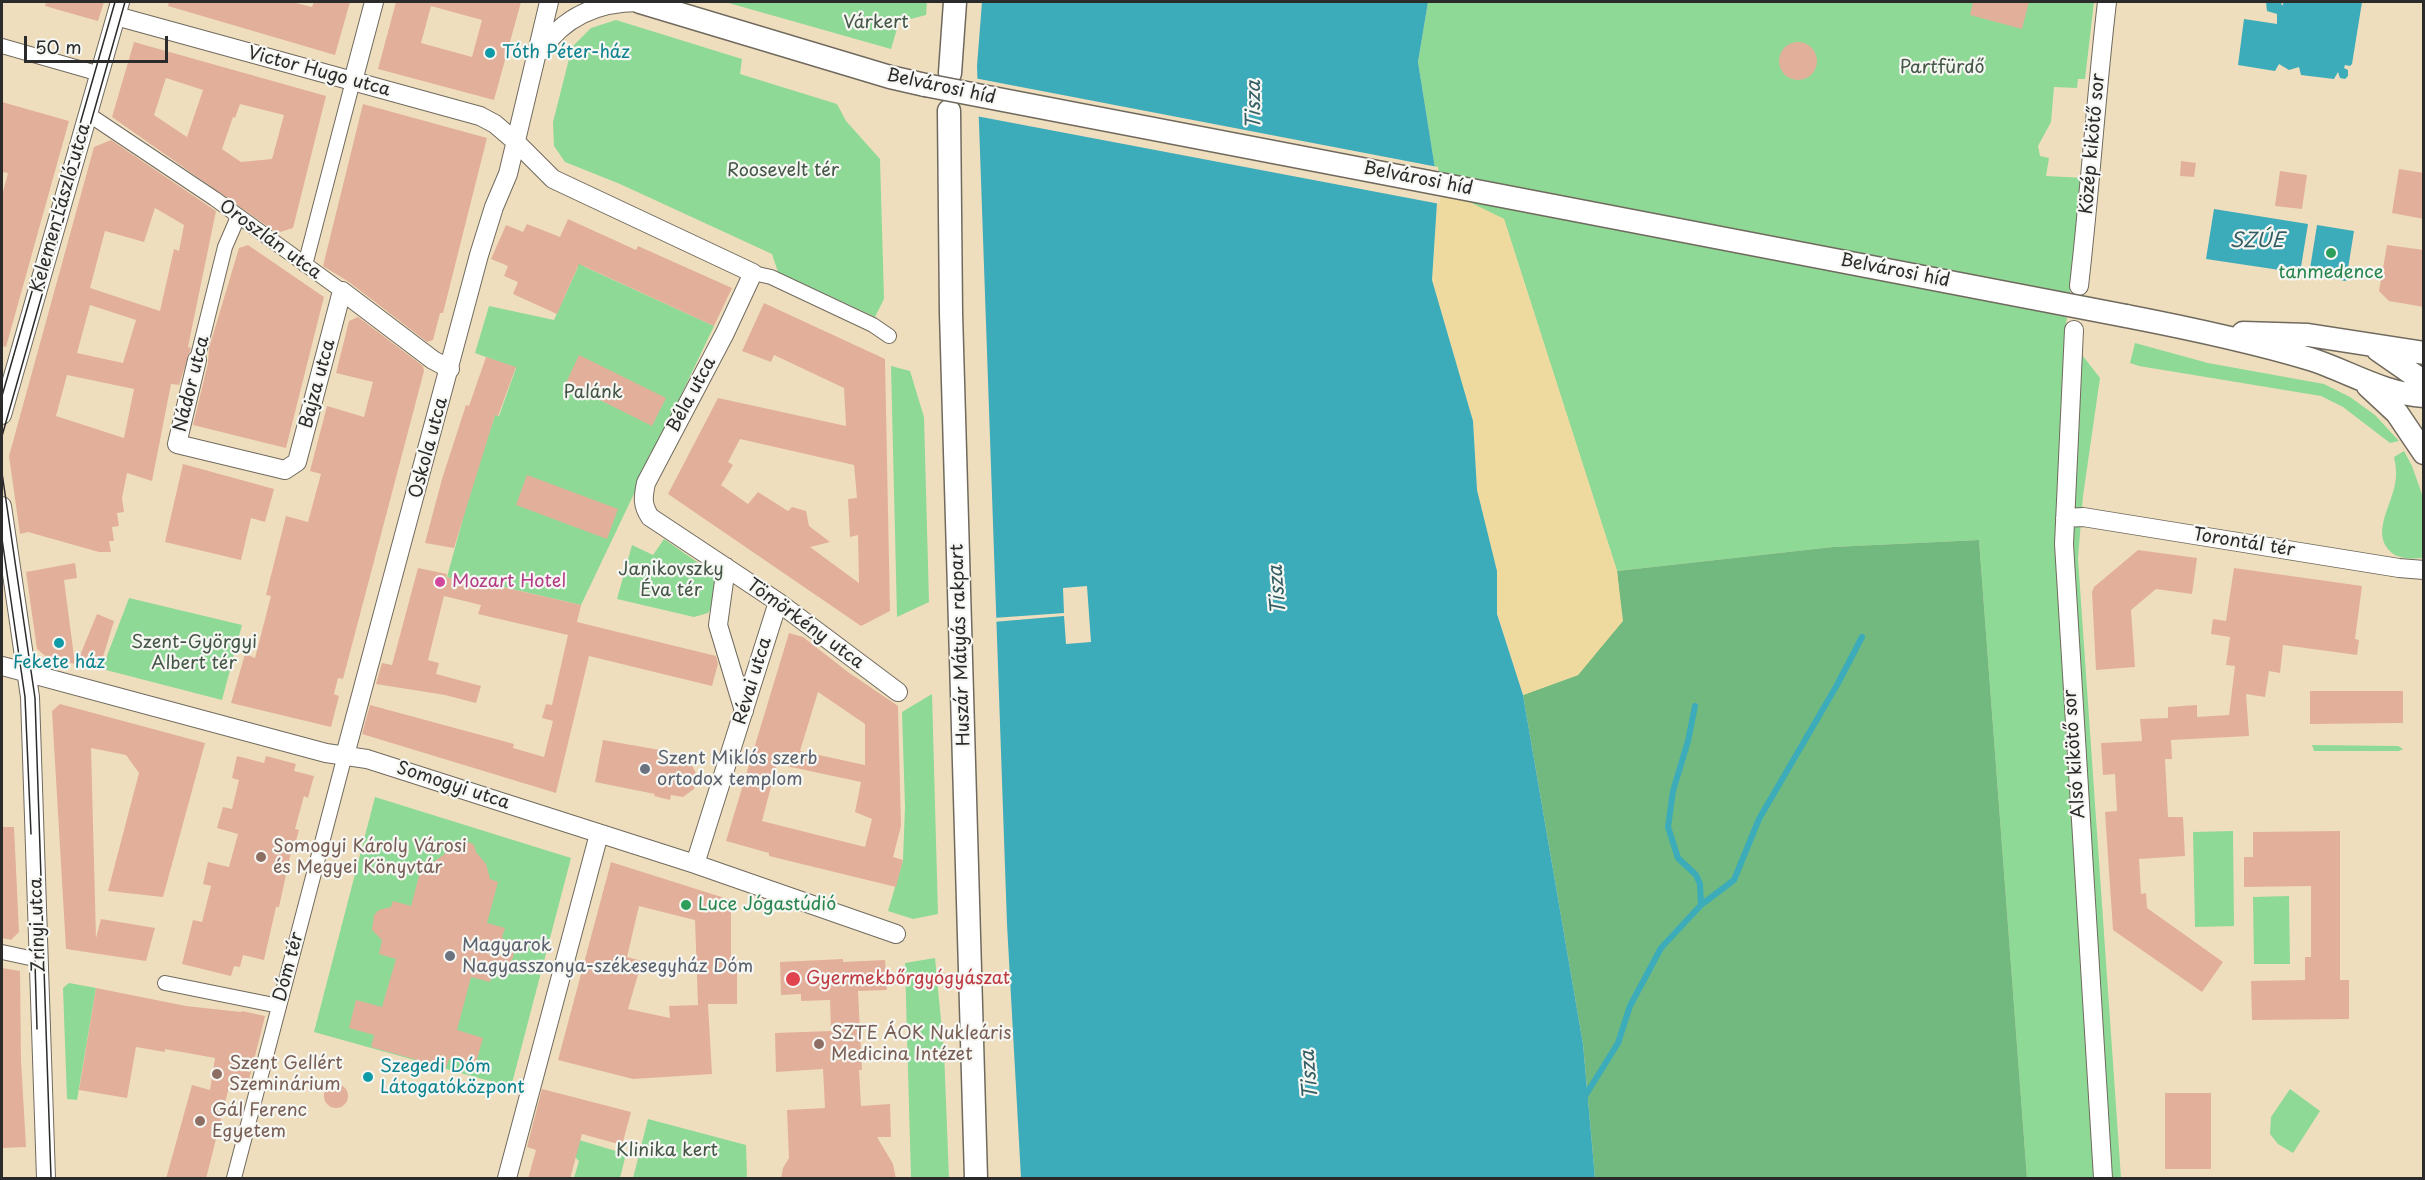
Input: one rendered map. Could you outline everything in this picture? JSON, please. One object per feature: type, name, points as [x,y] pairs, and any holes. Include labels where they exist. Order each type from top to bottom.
[{"type":"street","points":[[305,265],[374,2]]},
{"type":"street","points":[[549,2],[516,142],[553,179],[753,273],[771,277],[873,325],[889,336]]},
{"type":"street","points":[[536,58],[556,31],[571,19],[600,6],[616,2],[640,2]]},
{"type":"street","name":"Belvárosi híd","points":[[640,2],[925,85],[2203,331],[2309,359],[2338,368],[2360,379]]},
{"type":"street","points":[[950,73],[955,2]]},
{"type":"street","name":"Közép kikötő sor","points":[[2079,286],[2107,2]]},
{"type":"street","name":"Victor Hugo utca","points":[[118,9],[352,81],[480,116],[495,124],[516,142]]},
{"type":"street","name":"Kelemen László utca","points":[[2,415],[4,395],[118,9]]},
{"type":"street","points":[[2,46],[100,74]]},
{"type":"street","name":"Huszár Mátyás rakpart","points":[[949,111],[951,313],[976,1179]]},
{"type":"street","name":"Oroszlán utca","points":[[88,114],[342,291],[433,360],[450,369]]},
{"type":"street","name":"Oskola utca","points":[[345,756],[479,255],[494,207],[508,174],[516,142]]},
{"type":"street","name":"Nádor utca","points":[[238,217],[225,247],[177,444],[285,470]]},
{"type":"street","name":"Béla utca","points":[[650,517],[644,509],[643,501],[646,483],[725,333],[753,273]]},
{"type":"street","name":"Bajza utca","points":[[285,470],[297,462],[342,291]]},
{"type":"street","name":"Alsó kikötő sor","points":[[2074,330],[2065,518],[2066,598],[2103,1179]]},
{"type":"street","name":"Belvárosi híd","points":[[2203,331],[2308,335],[2372,346]]},
{"type":"street","points":[[2372,346],[2424,353]]},
{"type":"street","points":[[2372,346],[2424,382]]},
{"type":"street","points":[[2360,379],[2398,393],[2424,396]]},
{"type":"street","points":[[2360,379],[2397,413],[2424,453]]},
{"type":"street","points":[[2,506],[27,672]]},
{"type":"street","name":"Torontál tér","points":[[2065,518],[2083,516],[2399,568],[2424,570]]},
{"type":"street","name":"Tömörkény utca","points":[[650,517],[778,602],[898,692]]},
{"type":"street","points":[[726,567],[717,625],[744,711]]},
{"type":"street","name":"Révai utca","points":[[695,864],[778,602]]},
{"type":"street","name":"Somogyi utca","points":[[2,666],[326,753],[367,759],[695,864],[896,934]]},
{"type":"street","name":"Zrínyi utca","points":[[27,672],[35,807],[46,1179]]},
{"type":"street","name":"Dóm tér","points":[[234,1179],[345,756]]},
{"type":"street","points":[[507,1179],[599,834]]},
{"type":"street","points":[[2,952],[39,960]]},
{"type":"street","points":[[165,983],[279,1006]]},
{"type":"green space","name":"Várkert","points":[[725,2],[927,2],[926,15],[899,22],[891,49]]},
{"type":"green space","name":"Partfürdő","points":[[1428,2],[2094,2],[2085,79],[2078,79],[2077,88],[2054,87],[2051,122],[2038,146],[2040,156],[2049,158],[2046,176],[2084,178],[2065,333],[2100,378],[2083,496],[2078,559],[2121,1178],[2027,1178],[1979,540],[1833,547],[1617,571],[1504,219],[1438,187],[1418,62]]},
{"type":"green space","name":"Roosevelt tér","points":[[616,20],[742,59],[740,74],[837,104],[846,121],[880,159],[884,299],[875,317],[778,272],[772,254],[620,184],[565,162],[554,146],[553,122],[572,47],[591,28]]},
{"type":"green space","name":"Palánk","points":[[574,255],[585,267],[714,326],[581,605],[486,583],[485,587],[447,577],[471,489],[495,415],[499,416],[516,368],[475,353],[489,306],[554,320],[578,267]]},
{"type":"green space","points":[[2135,343],[2208,363],[2324,384],[2350,397],[2375,415],[2399,441],[2390,443],[2343,407],[2321,396],[2130,363]]},
{"type":"green space","points":[[891,366],[910,371],[924,417],[929,602],[897,617]]},
{"type":"green space","points":[[2404,451],[2423,497],[2423,558],[2395,555],[2386,546],[2383,538],[2384,520],[2396,481],[2394,457]]},
{"type":"green space","name":"Janikovszky Éva tér","points":[[664,539],[713,573],[719,583],[717,599],[708,613],[694,617],[617,599],[632,545],[653,555]]},
{"type":"green space","points":[[1979,540],[2027,1178],[1595,1178],[1583,1044],[1523,695],[1578,675],[1622,621],[1617,571],[1833,547]]},
{"type":"green space","name":"Szent-Györgyi Albert tér","points":[[129,598],[242,625],[222,700],[102,669]]},
{"type":"green space","points":[[932,694],[938,914],[913,919],[888,911],[903,860],[905,807],[902,712]]},
{"type":"green space","points":[[2312,745],[2398,746],[2403,749],[2399,751],[2314,751]]},
{"type":"green space","points":[[375,797],[571,858],[511,1087],[314,1032]]},
{"type":"green space","points":[[2233,831],[2234,926],[2195,927],[2193,832]]},
{"type":"green space","points":[[2289,896],[2290,964],[2254,964],[2253,897]]},
{"type":"green space","points":[[935,958],[944,1051],[949,1178],[911,1178],[905,963]]},
{"type":"green space","points":[[69,983],[96,988],[77,1100],[67,1099],[63,988]]},
{"type":"green space","points":[[2290,1089],[2320,1111],[2293,1153],[2278,1144],[2270,1134],[2271,1117]]},
{"type":"green space","name":"Klinika kert","points":[[648,1119],[746,1145],[747,1178],[633,1178]]},
{"type":"green space","points":[[569,1137],[626,1154],[620,1178],[574,1178],[579,1161],[566,1155]]},
{"type":"sand","points":[[1438,187],[1504,219],[1617,571],[1623,621],[1578,675],[1523,695],[1497,613],[1497,571],[1477,490],[1473,421],[1432,280]]},
{"type":"water","name":"Tisza","points":[[982,2],[1428,2],[1418,62],[1438,187],[1432,280],[1473,421],[1477,490],[1497,571],[1497,614],[1523,695],[1583,1044],[1595,1178],[1021,1178],[1007,924],[977,66]]},
{"type":"water","points":[[2266,2],[2281,2],[2282,6],[2284,2],[2362,2],[2352,64],[2345,65],[2344,68],[2348,70],[2348,76],[2345,79],[2340,78],[2338,72],[2334,79],[2301,75],[2299,67],[2289,70],[2279,64],[2275,71],[2238,65],[2244,19],[2277,24],[2277,14],[2267,11]]},
{"type":"water","name":"SZÚE","points":[[2214,209],[2308,224],[2300,273],[2206,259]]},
{"type":"water","name":"tanmedence","points":[[2317,225],[2354,231],[2346,281],[2309,275]]},
{"type":"pier","points":[[974,78],[1438,167],[1441,187],[1440,204],[976,116]]},
{"type":"pier","points":[[1087,586],[1091,642],[1066,644],[1064,616],[993,622],[993,618],[1064,613],[1063,588]]},
{"type":"building","points":[[46,2],[104,2],[98,21],[45,6]]},
{"type":"building","points":[[169,2],[292,2],[312,7],[314,2],[350,2],[335,55],[168,6]]},
{"type":"building","points":[[396,2],[521,2],[494,100],[378,69]],"holes":[[[431,6],[482,20],[472,57],[421,43]]]},
{"type":"building","points":[[1973,2],[2029,2],[2022,29],[1970,15]]},
{"type":"building","points":[[134,42],[326,96],[293,228],[277,233],[112,117]],"holes":[[[166,78],[203,90],[187,137],[154,115]],[[240,104],[284,115],[272,159],[241,162],[222,149]]]},
{"type":"building","points":[[1798,42],[1811,48],[1817,61],[1811,74],[1798,80],[1785,74],[1779,61],[1785,48]]},
{"type":"building","points":[[2,102],[69,121],[6,347],[2,346],[2,196],[8,173],[2,172]]},
{"type":"building","points":[[363,104],[487,138],[443,313],[440,313],[433,340],[427,342],[349,282],[323,266]]},
{"type":"building","points":[[111,140],[216,211],[188,347],[191,348],[179,385],[171,384],[152,481],[127,473],[122,498],[124,512],[117,513],[119,526],[112,527],[114,541],[109,541],[111,552],[99,552],[28,532],[20,534],[9,456],[94,147]],"holes":[[[155,208],[184,225],[179,251],[174,249],[160,311],[90,288],[105,231],[144,242]],[[90,305],[136,320],[123,363],[77,353]],[[67,375],[134,389],[124,438],[56,416]]]},
{"type":"building","points":[[2181,161],[2196,163],[2194,177],[2180,176]]},
{"type":"building","points":[[2399,169],[2424,173],[2424,219],[2392,213]]},
{"type":"building","points":[[2280,171],[2307,175],[2302,209],[2275,206]]},
{"type":"building","points":[[568,219],[636,250],[638,246],[732,288],[714,326],[579,264],[557,314],[513,294],[518,282],[504,276],[508,266],[491,259],[506,225],[523,232],[527,224],[560,237]]},
{"type":"building","points":[[248,245],[324,297],[286,448],[193,425],[208,363],[209,348],[239,248]]},
{"type":"building","points":[[2387,245],[2424,250],[2424,307],[2389,301],[2379,291]]},
{"type":"building","points":[[764,303],[885,359],[890,611],[861,626],[668,494],[718,398],[846,426],[844,388],[774,355],[771,362],[742,351]],"holes":[[[740,439],[854,465],[857,498],[848,499],[850,537],[858,535],[859,583],[810,547],[830,542],[809,526],[806,511],[792,507],[788,511],[758,492],[748,504],[721,485],[733,465],[728,462]]]},
{"type":"building","points":[[358,317],[423,366],[424,371],[343,679],[338,678],[334,694],[339,696],[331,727],[231,703],[245,654],[255,658],[271,596],[266,595],[286,516],[308,522],[321,474],[310,471],[327,406],[364,417],[373,382],[336,373],[349,321]]},
{"type":"building","points":[[579,355],[666,398],[652,426],[566,383]]},
{"type":"building","points":[[486,357],[516,367],[498,416],[495,415],[454,548],[425,543],[442,479],[466,405],[469,406]]},
{"type":"building","points":[[183,464],[274,489],[265,522],[251,518],[241,560],[165,542]]},
{"type":"building","points":[[527,475],[618,509],[607,539],[516,505]]},
{"type":"building","points":[[2138,550],[2197,558],[2192,594],[2156,589],[2131,610],[2135,667],[2096,670],[2092,592],[2094,587]]},
{"type":"building","name":"Fekete ház","points":[[75,563],[77,578],[64,580],[75,664],[48,658],[37,649],[26,572]]},
{"type":"building","points":[[418,568],[447,574],[446,577],[485,587],[485,583],[581,605],[577,622],[716,656],[718,664],[712,686],[589,656],[556,793],[362,734],[370,705],[514,744],[513,748],[544,757],[553,721],[542,718],[546,704],[552,705],[568,635],[478,614],[481,605],[444,596],[428,660],[439,663],[436,674],[481,686],[476,703],[445,695],[376,684],[382,663],[392,665]]},
{"type":"building","points":[[2234,568],[2362,586],[2355,639],[2359,640],[2357,655],[2283,645],[2280,673],[2269,671],[2265,697],[2246,694],[2249,736],[2171,740],[2172,759],[2165,759],[2168,817],[2183,817],[2185,856],[2139,859],[2141,894],[2146,893],[2147,908],[2223,962],[2202,992],[2113,930],[2105,812],[2117,811],[2115,774],[2103,775],[2101,743],[2142,741],[2140,719],[2168,718],[2168,707],[2197,705],[2197,717],[2229,715],[2235,666],[2226,665],[2230,637],[2211,634],[2213,619],[2226,621]]},
{"type":"building","points":[[97,614],[114,621],[99,670],[76,665]]},
{"type":"building","points":[[789,633],[803,637],[848,672],[898,706],[901,826],[893,857],[903,860],[896,887],[769,856],[769,853],[726,841]],"holes":[[[818,692],[865,724],[865,765],[800,751]],[[777,764],[861,782],[855,812],[872,819],[865,847],[762,821]]]},
{"type":"building","points":[[2310,691],[2403,691],[2403,723],[2310,724]]},
{"type":"building","points":[[60,704],[205,743],[163,897],[108,891],[139,773],[126,755],[91,748],[96,938],[101,919],[155,928],[146,961],[66,949],[52,711]]},
{"type":"building","name":"Szent Miklós szerb ortodox templom","points":[[603,740],[677,753],[676,759],[690,762],[697,775],[694,789],[683,797],[671,795],[670,800],[654,796],[655,794],[595,782]]},
{"type":"building","name":"Somogyi Károly Városi és Megyei Könyvtár","points":[[237,756],[264,763],[266,756],[296,764],[294,771],[314,776],[308,798],[304,796],[295,829],[299,830],[293,852],[291,852],[279,907],[276,907],[264,960],[243,955],[240,967],[234,966],[231,976],[182,964],[193,920],[202,922],[211,886],[203,884],[208,862],[229,867],[238,834],[217,828],[223,807],[232,809],[239,780],[232,778]]},
{"type":"building","points":[[2,827],[14,827],[19,932],[11,940],[2,938]]},
{"type":"building","points":[[2340,831],[2340,980],[2349,980],[2349,1019],[2252,1020],[2251,981],[2305,980],[2305,957],[2311,957],[2311,886],[2244,887],[2244,857],[2253,857],[2253,832]]},
{"type":"building","name":"Magyarok Nagyasszonya-székesegyház Dóm","points":[[469,842],[474,845],[476,852],[486,864],[490,879],[498,882],[487,923],[505,928],[502,937],[514,951],[513,958],[505,968],[494,969],[490,982],[471,977],[457,1030],[483,1038],[475,1066],[449,1059],[446,1068],[371,1047],[374,1035],[349,1028],[356,1000],[382,1007],[396,959],[379,954],[382,940],[372,930],[374,915],[379,910],[391,907],[393,901],[411,906],[423,861],[432,863],[460,843]]},
{"type":"building","points":[[611,862],[731,900],[731,968],[737,968],[737,1004],[708,1004],[712,1074],[633,1079],[558,1060]],"holes":[[[639,906],[695,920],[698,1005],[700,1005],[669,1006],[670,1018],[628,1009],[642,961],[627,957]]]},
{"type":"building","points":[[843,959],[843,962],[885,960],[887,990],[858,991],[862,1070],[859,1070],[861,1106],[890,1104],[891,1137],[877,1137],[893,1164],[896,1179],[781,1179],[783,1168],[789,1158],[787,1110],[825,1108],[823,1069],[776,1072],[775,1033],[831,1031],[830,1000],[801,1001],[801,994],[781,995],[780,962]]},
{"type":"building","points":[[2,968],[20,971],[21,1060],[26,1147],[2,1148]]},
{"type":"building","points":[[96,988],[186,1006],[242,1011],[265,1016],[249,1080],[232,1075],[206,1179],[166,1179],[192,1085],[210,1090],[215,1058],[165,1049],[165,1052],[136,1047],[127,1098],[79,1090]]},
{"type":"building","points":[[336,1084],[341,1085],[347,1091],[347,1101],[341,1107],[336,1108],[331,1107],[325,1101],[324,1096],[325,1091],[331,1085]]},
{"type":"building","points":[[542,1089],[631,1112],[622,1145],[582,1134],[570,1179],[528,1179],[536,1150],[527,1147]]},
{"type":"building","points":[[2165,1093],[2211,1093],[2211,1169],[2165,1169]]},
{"type":"waterway","points":[[1582,1101],[1618,1043],[1630,1006],[1661,948],[1701,905],[1734,880],[1759,819],[1837,685],[1862,637]]},
{"type":"waterway","points":[[1695,706],[1688,741],[1673,791],[1668,827],[1678,858],[1696,875],[1700,884],[1701,905]]},
{"type":"tram line","points":[[2,396],[115,2]]},
{"type":"tram line","points":[[2,436],[125,2]]},
{"type":"tram line","points":[[2,473],[35,698],[51,1178]]},
{"type":"tram line","points":[[2,539],[25,697],[31,834]]},
{"type":"tram line","points":[[34,930],[37,1029]]},
{"type":"place","name":"Tóth Péter-ház","points":[[490,53]]},
{"type":"place","name":"tanmedence","points":[[2331,253]]},
{"type":"place","name":"Mozart Hotel","points":[[440,582]]},
{"type":"place","name":"Fekete ház","points":[[59,643]]},
{"type":"place","name":"Szent Miklós szerb ortodox templom","points":[[645,769]]},
{"type":"place","name":"Somogyi Károly Városi és Megyei Könyvtár","points":[[261,857]]},
{"type":"place","name":"Luce Jógastúdió","points":[[686,905]]},
{"type":"place","name":"Magyarok Nagyasszonya-székesegyház Dóm","points":[[450,956]]},
{"type":"place","name":"Gyermekbőrgyógyászat","points":[[793,979]]},
{"type":"place","name":"SZTE ÁOK Nukleáris Medicina Intézet","points":[[819,1044]]},
{"type":"place","name":"Szent Gellért Szeminárium","points":[[217,1074]]},
{"type":"place","name":"Szegedi Dóm Látogatóközpont","points":[[368,1077]]},
{"type":"place","name":"Gál Ferenc Egyetem","points":[[200,1121]]}]
